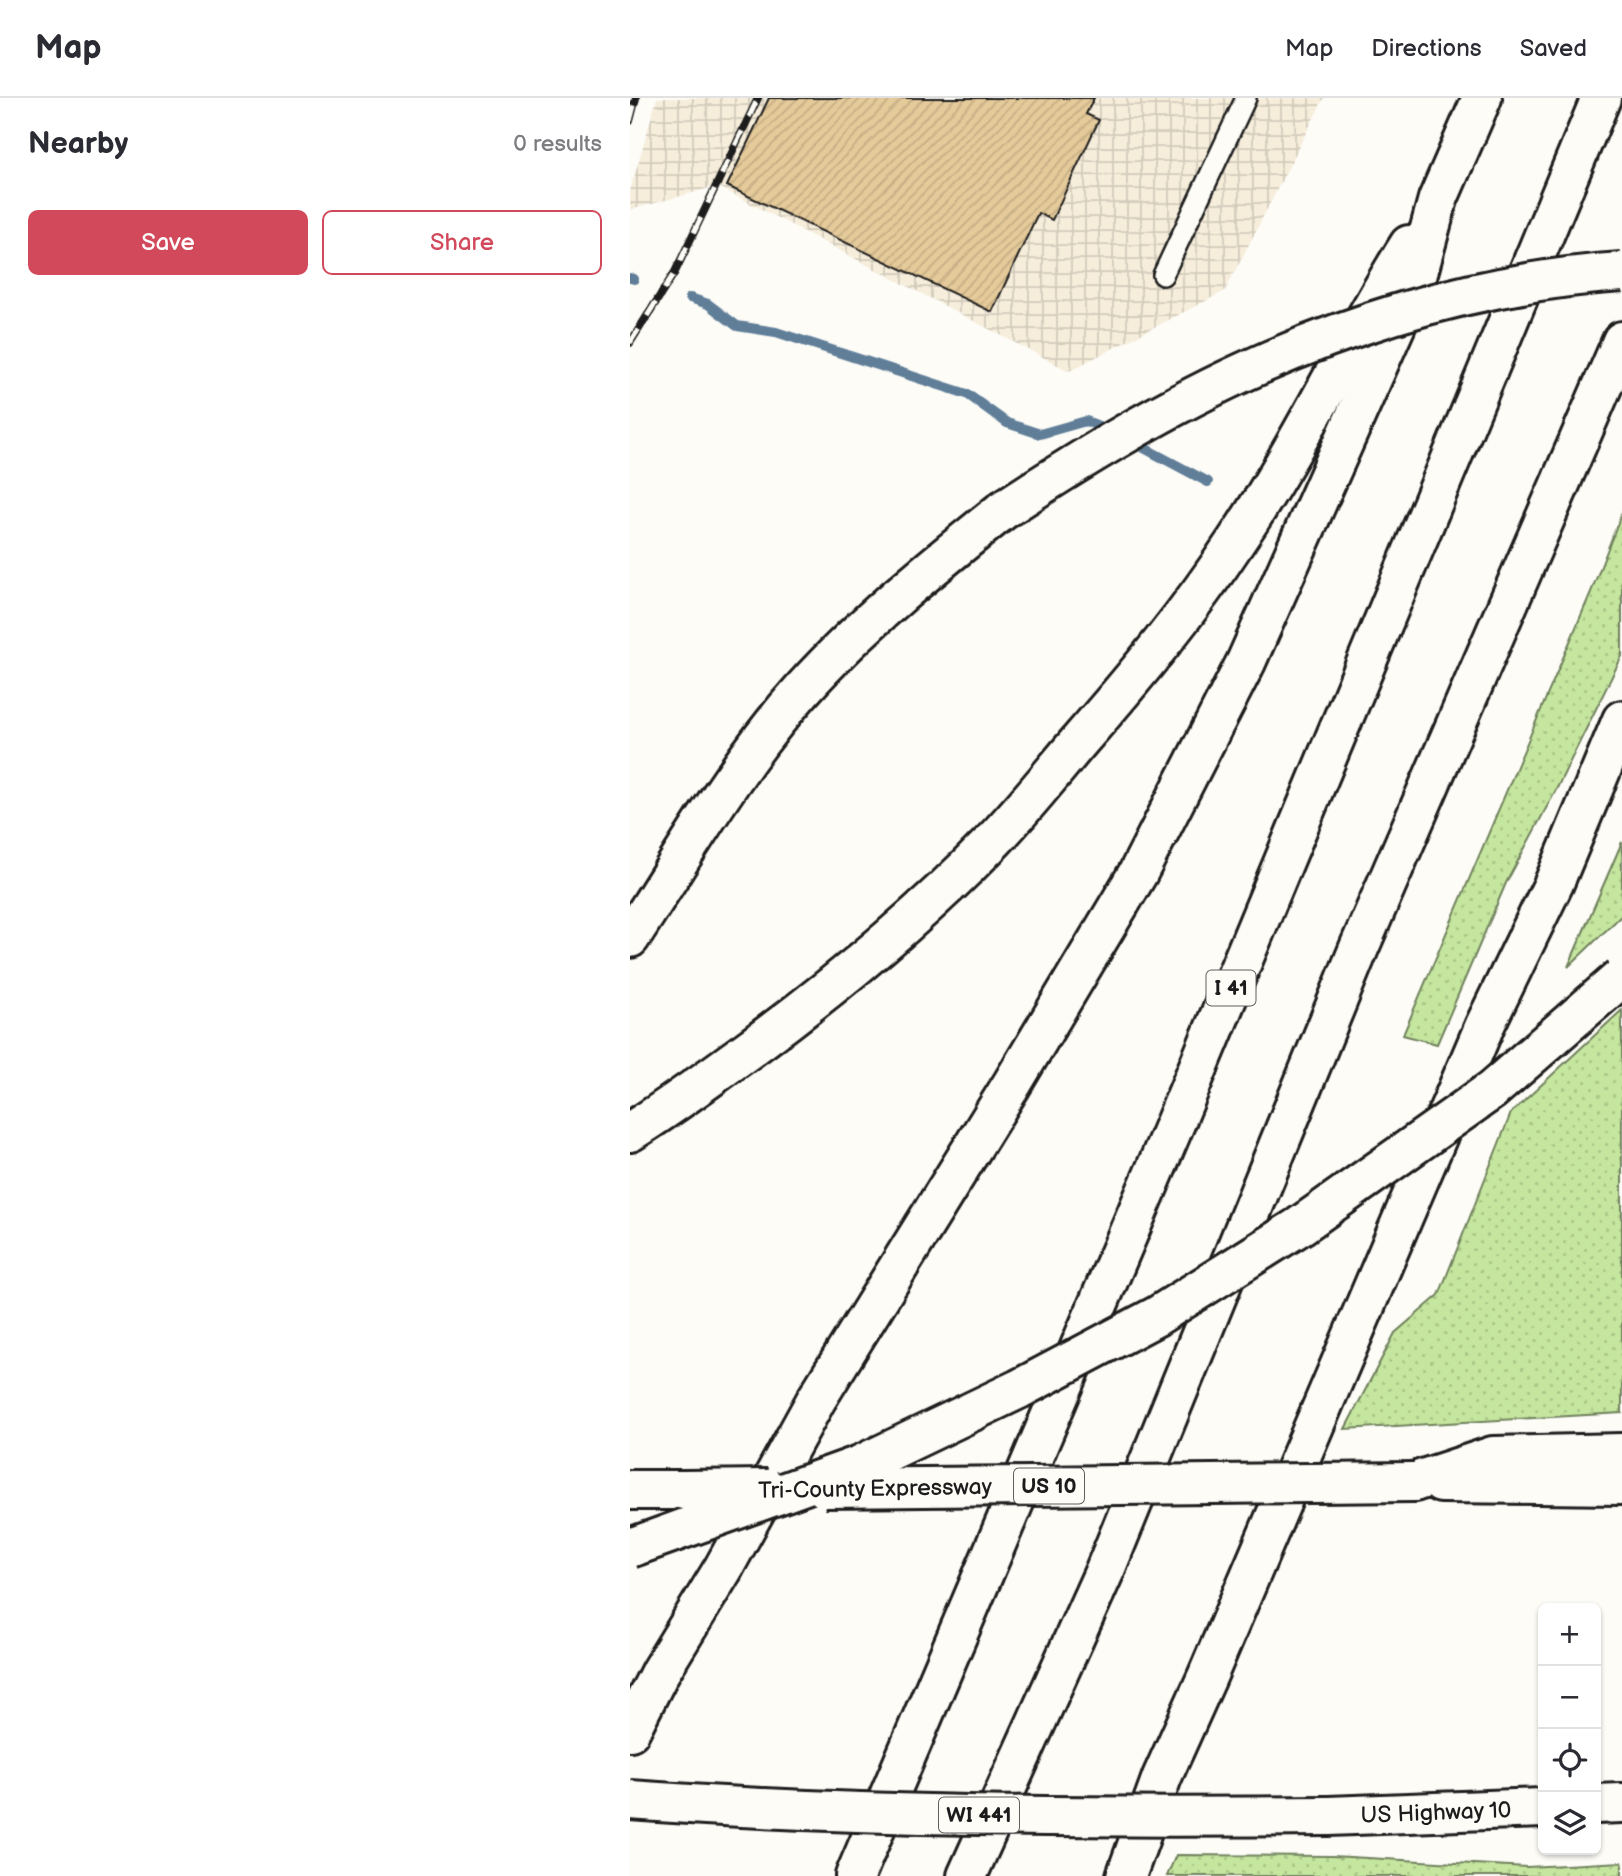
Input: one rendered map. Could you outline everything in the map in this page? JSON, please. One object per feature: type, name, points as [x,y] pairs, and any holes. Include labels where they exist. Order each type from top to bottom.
[{"type":"highway","points":[[630,1731],[660,1672],[723,1569],[816,1400],[1012,1084],[1138,873],[1246,662],[1416,280],[1438,199],[1482,98]]},
{"type":"highway","name":"I 41","points":[[855,1876],[1171,1133],[1601,98]]},
{"type":"highway","points":[[630,1132],[660,1114],[820,997],[899,931],[1000,832],[1134,676],[1184,614],[1236,541],[1295,448],[1390,275],[1438,199]]},
{"type":"highway","points":[[630,938],[731,780],[801,692],[853,636],[923,574],[1003,510],[1059,474],[1165,413],[1256,366],[1324,339],[1423,306],[1480,292],[1562,278],[1622,272]]},
{"type":"highway","points":[[967,1876],[1105,1570],[1359,948],[1622,341]]},
{"type":"highway","points":[[1126,1876],[1163,1777],[1485,1025],[1554,883],[1622,720]]},
{"type":"highway","points":[[630,1548],[860,1465],[1019,1389],[1157,1315],[1300,1226],[1492,1090],[1622,977]]},
{"type":"highway","points":[[1414,1482],[1493,1456],[1622,1453]]},
{"type":"highway","name":"US 10","points":[[1414,1482],[1622,1485]]},
{"type":"highway","name":"Tri-County Expressway","points":[[630,1490],[1414,1482]]},
{"type":"highway","name":"US Highway 10","points":[[630,1800],[1095,1818],[1328,1815],[1538,1808]]},
{"type":"highway","points":[[1601,1804],[1622,1803]]},
{"type":"lane","points":[[1163,275],[1246,98]]},
{"type":"shaded area","points":[[657,98],[1324,98],[1225,291],[1069,371],[717,186],[630,210],[630,191]]},
{"type":"green space","points":[[1622,512],[1622,656],[1557,788],[1506,883],[1437,1044],[1403,1035],[1591,592]]},
{"type":"green space","points":[[1622,842],[1622,915],[1568,967]]},
{"type":"green space","points":[[1622,1010],[1622,1413],[1345,1429],[1395,1333],[1439,1295],[1511,1113]]},
{"type":"green space","points":[[1176,1855],[1332,1856],[1527,1867],[1622,1862],[1622,1876],[1167,1876]]},
{"type":"building","points":[[769,98],[1094,98],[1086,114],[1099,120],[1052,220],[1038,213],[992,312],[727,186]]},
{"type":"waterway","points":[[630,278],[634,279]]},
{"type":"waterway","points":[[690,298],[708,304],[737,326],[776,332],[967,394],[1007,423],[1040,434],[1086,421],[1111,431]]},
{"type":"waterway","points":[[1131,441],[1208,482]]},
{"type":"railway","points":[[630,121],[636,98]]},
{"type":"railway","points":[[630,343],[675,272],[758,98]]}]
